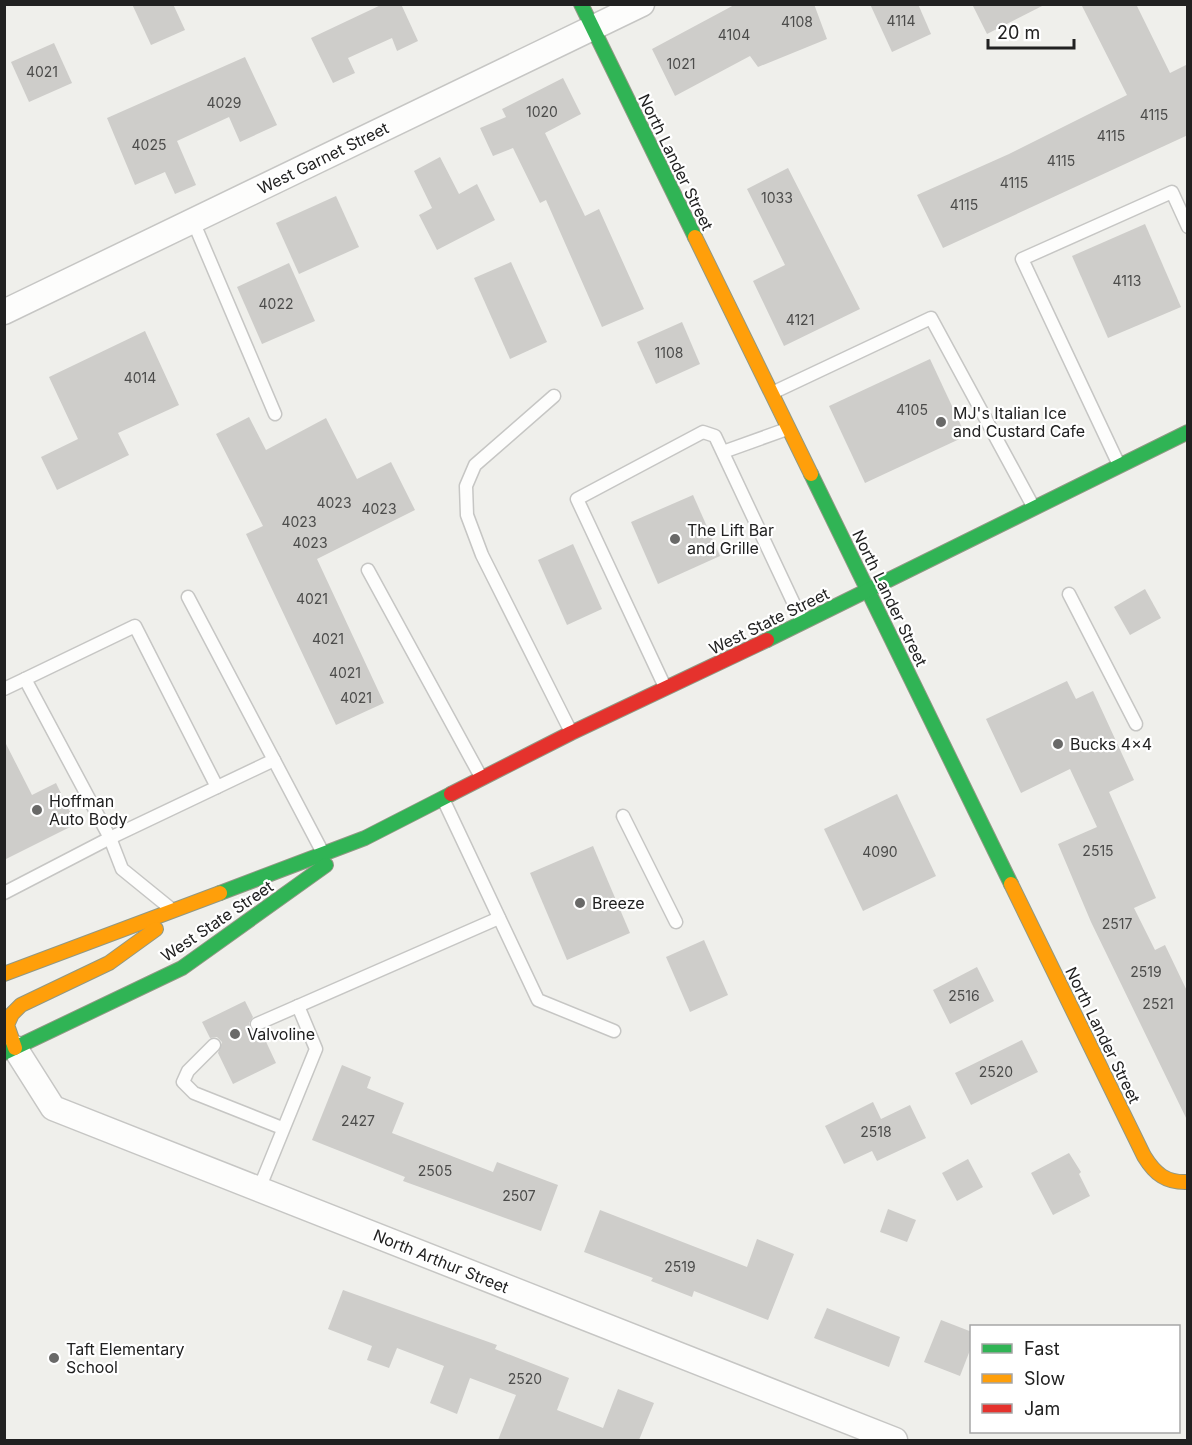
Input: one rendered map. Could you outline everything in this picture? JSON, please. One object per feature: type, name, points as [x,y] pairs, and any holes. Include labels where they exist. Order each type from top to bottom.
[{"type":"main road","name":"North Lander Street","points":[[581,4],[1144,1156],[1156,1176],[1175,1184],[1188,1182]]},
{"type":"main road","name":"West State Street","points":[[4,974],[364,838],[571,734],[803,623],[1188,432]]},
{"type":"main road","name":"West State Street","points":[[174,911],[145,940],[96,970],[21,1005],[6,1025],[10,1050],[183,968],[364,838]]},
{"type":"street","name":"West Garnet Street","points":[[4,312],[642,4]]},
{"type":"street","name":"North Arthur Street","points":[[10,1050],[53,1108],[895,1440]]},
{"type":"lane","points":[[1119,466],[1022,259],[1172,192],[1188,227]]},
{"type":"lane","points":[[193,221],[275,414]]},
{"type":"lane","points":[[771,393],[931,318],[1034,509]]},
{"type":"lane","points":[[554,396],[475,465],[466,486],[466,505],[467,515],[482,555],[571,734]]},
{"type":"lane","points":[[723,452],[788,428]]},
{"type":"lane","points":[[666,689],[577,499],[704,432],[715,436],[803,623]]},
{"type":"lane","points":[[368,570],[482,778]]},
{"type":"lane","points":[[1069,594],[1136,724]]},
{"type":"lane","points":[[188,597],[324,854]]},
{"type":"lane","points":[[4,690],[135,626],[217,787]]},
{"type":"lane","points":[[25,679],[110,838],[122,869],[174,911]]},
{"type":"lane","points":[[4,893],[110,838],[274,760]]},
{"type":"lane","points":[[443,800],[538,1000],[614,1031]]},
{"type":"lane","points":[[623,816],[676,922]]},
{"type":"lane","points":[[257,1024],[499,918]]},
{"type":"lane","points":[[259,1189],[316,1049],[298,1006]]},
{"type":"lane","points":[[214,1045],[188,1071],[183,1082],[194,1093],[282,1128]]},
{"type":"building","points":[[132,4],[173,4],[185,30],[151,45]]},
{"type":"building","points":[[383,4],[401,4],[418,41],[397,51],[392,38],[348,58],[355,73],[333,83],[311,38]]},
{"type":"building","points":[[736,4],[814,4],[827,39],[758,67],[750,56],[675,96],[652,49]]},
{"type":"building","points":[[870,4],[918,4],[931,34],[892,52]]},
{"type":"building","points":[[972,4],[1046,4],[987,34]]},
{"type":"building","points":[[1081,4],[1136,4],[1170,73],[1188,64],[1188,135],[943,248],[917,195],[1009,154],[1127,95]]},
{"type":"building","points":[[54,43],[72,83],[29,102],[11,62]]},
{"type":"building","points":[[245,57],[277,125],[240,142],[229,117],[177,141],[196,185],[175,194],[165,172],[135,185],[107,118]]},
{"type":"building","points":[[563,78],[581,114],[545,133],[585,216],[599,209],[644,309],[602,327],[546,200],[540,203],[513,148],[493,156],[480,128],[506,117],[502,109]]},
{"type":"building","points":[[440,157],[459,194],[477,184],[495,220],[437,250],[419,215],[432,208],[414,171]]},
{"type":"building","points":[[788,168],[860,309],[784,346],[753,281],[785,265],[747,189]]},
{"type":"building","points":[[336,196],[359,247],[299,274],[276,223]]},
{"type":"building","points":[[1145,224],[1181,307],[1108,338],[1072,256]]},
{"type":"building","points":[[511,262],[547,342],[510,359],[474,278]]},
{"type":"building","points":[[289,263],[315,321],[262,344],[237,287]]},
{"type":"building","points":[[682,322],[700,364],[656,384],[637,342]]},
{"type":"building","points":[[145,331],[179,405],[118,433],[129,455],[57,490],[41,457],[78,439],[49,377]]},
{"type":"building","points":[[930,359],[966,436],[865,483],[829,406]]},
{"type":"building","points":[[249,417],[266,450],[326,418],[357,479],[391,462],[415,510],[317,559],[384,703],[336,725],[246,534],[263,526],[216,434]]},
{"type":"building","name":"The Lift Bar and Grille","points":[[693,495],[720,556],[658,584],[631,522]]},
{"type":"building","points":[[573,544],[602,609],[567,625],[538,560]]},
{"type":"building","points":[[1145,589],[1161,618],[1130,635],[1114,607]]},
{"type":"building","points":[[1067,681],[1076,699],[1093,691],[1134,780],[1109,792],[1156,898],[1134,908],[1155,950],[1165,945],[1188,993],[1188,1122],[1091,922],[1058,844],[1097,827],[1070,769],[1021,793],[986,719]]},
{"type":"building","name":"Hoffman Auto Body","points":[[4,740],[32,795],[56,783],[76,824],[4,860]]},
{"type":"building","points":[[897,794],[936,876],[863,911],[824,829]]},
{"type":"building","name":"Breeze","points":[[593,846],[630,933],[567,960],[530,873]]},
{"type":"building","points":[[704,940],[728,995],[690,1012],[666,957]]},
{"type":"building","points":[[977,967],[994,1001],[950,1024],[933,990]]},
{"type":"building","name":"Valvoline","points":[[245,1001],[253,1017],[249,1023],[250,1028],[256,1032],[261,1031],[276,1063],[233,1084],[218,1053],[222,1042],[217,1037],[210,1038],[202,1022]]},
{"type":"building","points":[[1022,1040],[1038,1072],[971,1105],[955,1073]]},
{"type":"building","points":[[342,1065],[371,1077],[367,1088],[404,1103],[392,1133],[493,1172],[497,1162],[558,1185],[541,1231],[403,1181],[405,1177],[312,1140]]},
{"type":"building","points":[[873,1102],[881,1119],[910,1105],[926,1138],[877,1161],[872,1151],[844,1164],[825,1126]]},
{"type":"building","points":[[1069,1153],[1081,1172],[1079,1174],[1090,1196],[1053,1215],[1031,1173]]},
{"type":"building","points":[[968,1159],[983,1187],[957,1201],[942,1173]]},
{"type":"building","points":[[888,1209],[916,1220],[907,1242],[880,1232]]},
{"type":"building","points":[[600,1210],[747,1267],[757,1239],[794,1254],[768,1320],[694,1291],[692,1297],[651,1281],[653,1278],[584,1252]]},
{"type":"building","points":[[343,1290],[497,1345],[495,1349],[569,1378],[557,1410],[603,1428],[618,1389],[654,1403],[639,1440],[498,1440],[516,1395],[470,1378],[457,1414],[430,1403],[444,1366],[397,1348],[389,1368],[367,1360],[372,1346],[328,1329]]},
{"type":"building","points":[[827,1308],[900,1337],[889,1367],[814,1338]]},
{"type":"building","points":[[941,1320],[970,1331],[970,1350],[960,1376],[924,1362]]},
{"type":"traffic: fast","points":[[581,4],[695,237]]},
{"type":"traffic: fast","points":[[767,640],[1188,432]]},
{"type":"traffic: fast","points":[[811,474],[1011,884]]},
{"type":"traffic: fast","points":[[220,893],[365,838],[451,794]]},
{"type":"traffic: fast","points":[[4,1053],[182,968],[326,865]]},
{"type":"traffic: slow","points":[[695,237],[811,474]]},
{"type":"traffic: slow","points":[[1011,884],[1144,1156],[1152,1168],[1167,1179],[1188,1182]]},
{"type":"traffic: slow","points":[[4,974],[220,893]]},
{"type":"traffic: slow","points":[[15,1048],[7,1025],[12,1014],[21,1005],[109,963],[156,929]]},
{"type":"traffic: jam","points":[[451,794],[571,733],[767,640]]},
{"type":"place","name":"MJ's Italian Ice and Custard Cafe","points":[[941,422]]},
{"type":"place","name":"The Lift Bar and Grille","points":[[675,539]]},
{"type":"place","name":"Bucks 4x4","points":[[1058,744]]},
{"type":"place","name":"Hoffman Auto Body","points":[[37,810]]},
{"type":"place","name":"Breeze","points":[[580,903]]},
{"type":"place","name":"Valvoline","points":[[235,1034]]},
{"type":"place","name":"Taft Elementary School","points":[[54,1358]]}]
